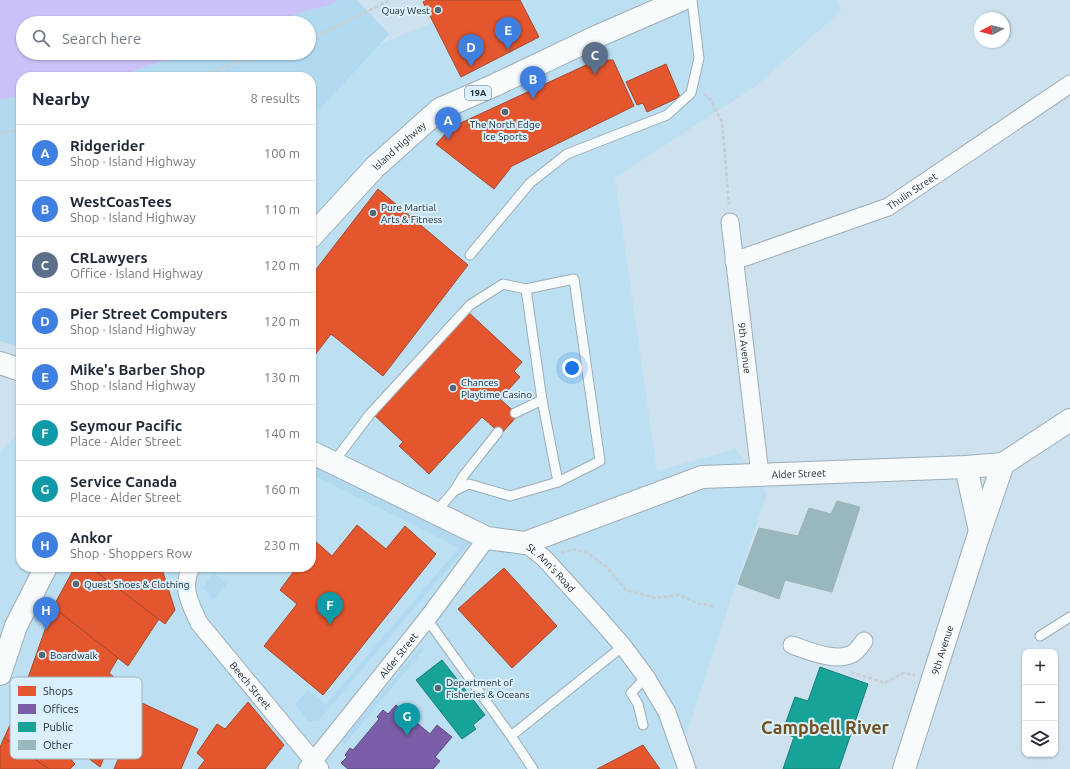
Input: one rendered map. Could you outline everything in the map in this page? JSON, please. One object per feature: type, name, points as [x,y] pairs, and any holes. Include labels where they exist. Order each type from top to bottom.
[{"type":"street","name":"Island Highway","points":[[316,232],[375,167],[440,109],[495,86],[598,36],[680,0]]},
{"type":"street","name":"Thulin Street","points":[[734,261],[888,207],[1070,84]]},
{"type":"street","name":"9th Avenue","points":[[730,222],[760,474]]},
{"type":"street","points":[[0,363],[16,368]]},
{"type":"street","name":"Alder Street","points":[[526,543],[702,476],[966,467],[1003,464],[1070,420]]},
{"type":"street","name":"St. Ann's Road","points":[[316,454],[487,538],[526,543],[544,558],[623,646],[646,677],[667,712],[687,769]]},
{"type":"street","name":"9th Avenue","points":[[904,769],[1003,464]]},
{"type":"street","points":[[966,467],[980,531]]},
{"type":"street","name":"Alder Street","points":[[313,767],[427,619],[487,538]]},
{"type":"street","points":[[0,674],[16,626],[43,572]]},
{"type":"street","name":"Beech Street","points":[[188,572],[186,577],[187,598],[199,623],[313,767]]},
{"type":"street","points":[[792,645],[834,657],[847,656],[856,651],[864,640]]},
{"type":"lane","points":[[470,255],[530,183],[567,154],[667,115],[691,93],[700,58],[692,0]]},
{"type":"lane","points":[[333,463],[370,414],[470,305],[503,284],[526,289],[574,279],[600,461],[558,482],[510,496],[469,484],[454,491]]},
{"type":"lane","points":[[526,289],[542,400],[558,482]]},
{"type":"lane","points":[[515,413],[542,400]]},
{"type":"lane","points":[[435,513],[454,491],[464,474],[498,432]]},
{"type":"lane","points":[[1040,636],[1070,617]]},
{"type":"lane","points":[[427,619],[533,769]]},
{"type":"lane","points":[[511,736],[623,646]]},
{"type":"lane","points":[[643,725],[638,704],[631,693],[646,677]]},
{"type":"path","points":[[316,35],[391,0]]},
{"type":"path","points":[[211,72],[243,60]]},
{"type":"path","points":[[693,85],[710,99],[722,122],[730,222]]},
{"type":"path","points":[[0,133],[16,131]]},
{"type":"path","points":[[544,558],[575,549],[587,553],[607,567],[626,590],[656,598],[678,595],[700,604],[714,606]]},
{"type":"path","points":[[847,670],[885,684],[903,673],[933,678]]},
{"type":"shaded area","points":[[0,0],[339,0],[330,5],[292,16],[16,16],[16,60],[166,60],[131,72],[16,72],[16,97],[0,100]]},
{"type":"shaded area","points":[[339,0],[357,0],[389,34],[316,114],[316,72],[131,72],[166,60],[316,60],[316,16],[292,16],[330,5]]},
{"type":"shaded area","points":[[487,0],[837,0],[841,11],[757,85],[615,178],[657,471],[736,449],[767,494],[675,769],[0,769],[0,454],[16,434],[16,572],[316,572],[316,72],[313,72]]},
{"type":"shaded area","points":[[16,97],[16,346],[0,341],[0,100]]},
{"type":"shaded area","points":[[316,467],[407,512],[410,507],[474,538],[318,721],[308,721],[295,704],[308,690],[326,704],[459,548],[316,476]]},
{"type":"shaded area","points":[[214,572],[217,572],[215,574],[227,584],[213,600],[203,587]]},
{"type":"shaded area","points":[[422,646],[425,649],[345,744],[341,741]]},
{"type":"building: Shops","points":[[427,0],[520,0],[539,37],[461,77],[423,2]]},
{"type":"building: Shops","points":[[597,60],[613,60],[634,106],[512,166],[494,189],[436,144],[452,127]]},
{"type":"building: Shops","points":[[666,64],[680,97],[647,112],[643,103],[637,105],[626,82]]},
{"type":"building: Shops","points":[[378,189],[468,265],[383,376],[331,334],[316,354],[316,270]]},
{"type":"building: Shops","name":"Chances Playtime Casino","points":[[467,311],[522,362],[514,371],[520,377],[500,399],[518,415],[501,434],[482,417],[429,474],[399,446],[403,442],[373,414]]},
{"type":"building: Shops","points":[[357,525],[386,549],[405,526],[436,554],[323,695],[264,646],[297,604],[280,590],[293,572],[316,572],[316,542],[332,556]]},
{"type":"building: Shops","points":[[504,568],[557,626],[512,668],[458,609]]},
{"type":"building: Shops","points":[[72,572],[97,572],[159,619],[128,666],[53,607]]},
{"type":"building: Shops","points":[[97,572],[163,572],[175,610],[165,624]]},
{"type":"building: Shops","points":[[53,607],[118,658],[109,673],[114,677],[28,677]]},
{"type":"building: Shops","points":[[248,702],[284,745],[265,769],[198,769],[205,760],[197,753],[217,724],[225,729]]},
{"type":"building: Shops","points":[[142,703],[198,729],[181,769],[114,769],[118,759],[142,759]]},
{"type":"building: Shops","points":[[10,725],[10,742],[4,738]]},
{"type":"building: Shops","points":[[4,738],[10,742],[10,759],[34,759],[49,769],[0,769],[0,747]]},
{"type":"building: Shops","points":[[643,745],[660,769],[597,769]]},
{"type":"building: Shops","points":[[34,759],[71,759],[75,764],[70,769],[49,769]]},
{"type":"building: Shops","points":[[89,759],[103,759],[100,767]]},
{"type":"building: Offices","points":[[396,705],[430,734],[437,725],[452,737],[435,757],[440,761],[433,769],[348,769],[341,763],[347,757],[345,755],[350,748],[353,750],[379,719],[377,717],[383,710],[388,714]]},
{"type":"building: Public","points":[[442,660],[485,715],[473,725],[476,729],[462,739],[416,680]]},
{"type":"building: Public","points":[[820,667],[868,684],[839,769],[783,769],[794,737],[782,733],[795,697],[808,701]]},
{"type":"building: Other","points":[[837,501],[860,507],[832,592],[785,580],[779,599],[738,584],[759,528],[798,536],[809,508],[831,514]]},
{"type":"place","name":"Quay West","points":[[438,10]]},
{"type":"place","name":"Mike's Barber Shop","points":[[508,50]]},
{"type":"place","name":"Pier Street Computers","points":[[471,67]]},
{"type":"place","name":"CRLawyers","points":[[595,75]]},
{"type":"place","name":"WestCoasTees","points":[[533,99]]},
{"type":"place","name":"The North Edge Ice Sports","points":[[505,112]]},
{"type":"place","name":"Ridgerider","points":[[448,140]]},
{"type":"place","name":"Pure Martial Arts & Fitness","points":[[373,213]]},
{"type":"place","name":"Chances Playtime Casino","points":[[453,388]]},
{"type":"place","name":"Quest Shoes & Clothing","points":[[76,584]]},
{"type":"place","name":"Seymour Pacific","points":[[330,625]]},
{"type":"place","name":"Ankor","points":[[46,630]]},
{"type":"place","name":"Boardwalk","points":[[42,655]]},
{"type":"place","name":"Department of Fisheries & Oceans","points":[[438,688]]},
{"type":"place","name":"Service Canada","points":[[407,736]]},
{"type":"district","name":"Campbell River","points":[[825,728]]}]
